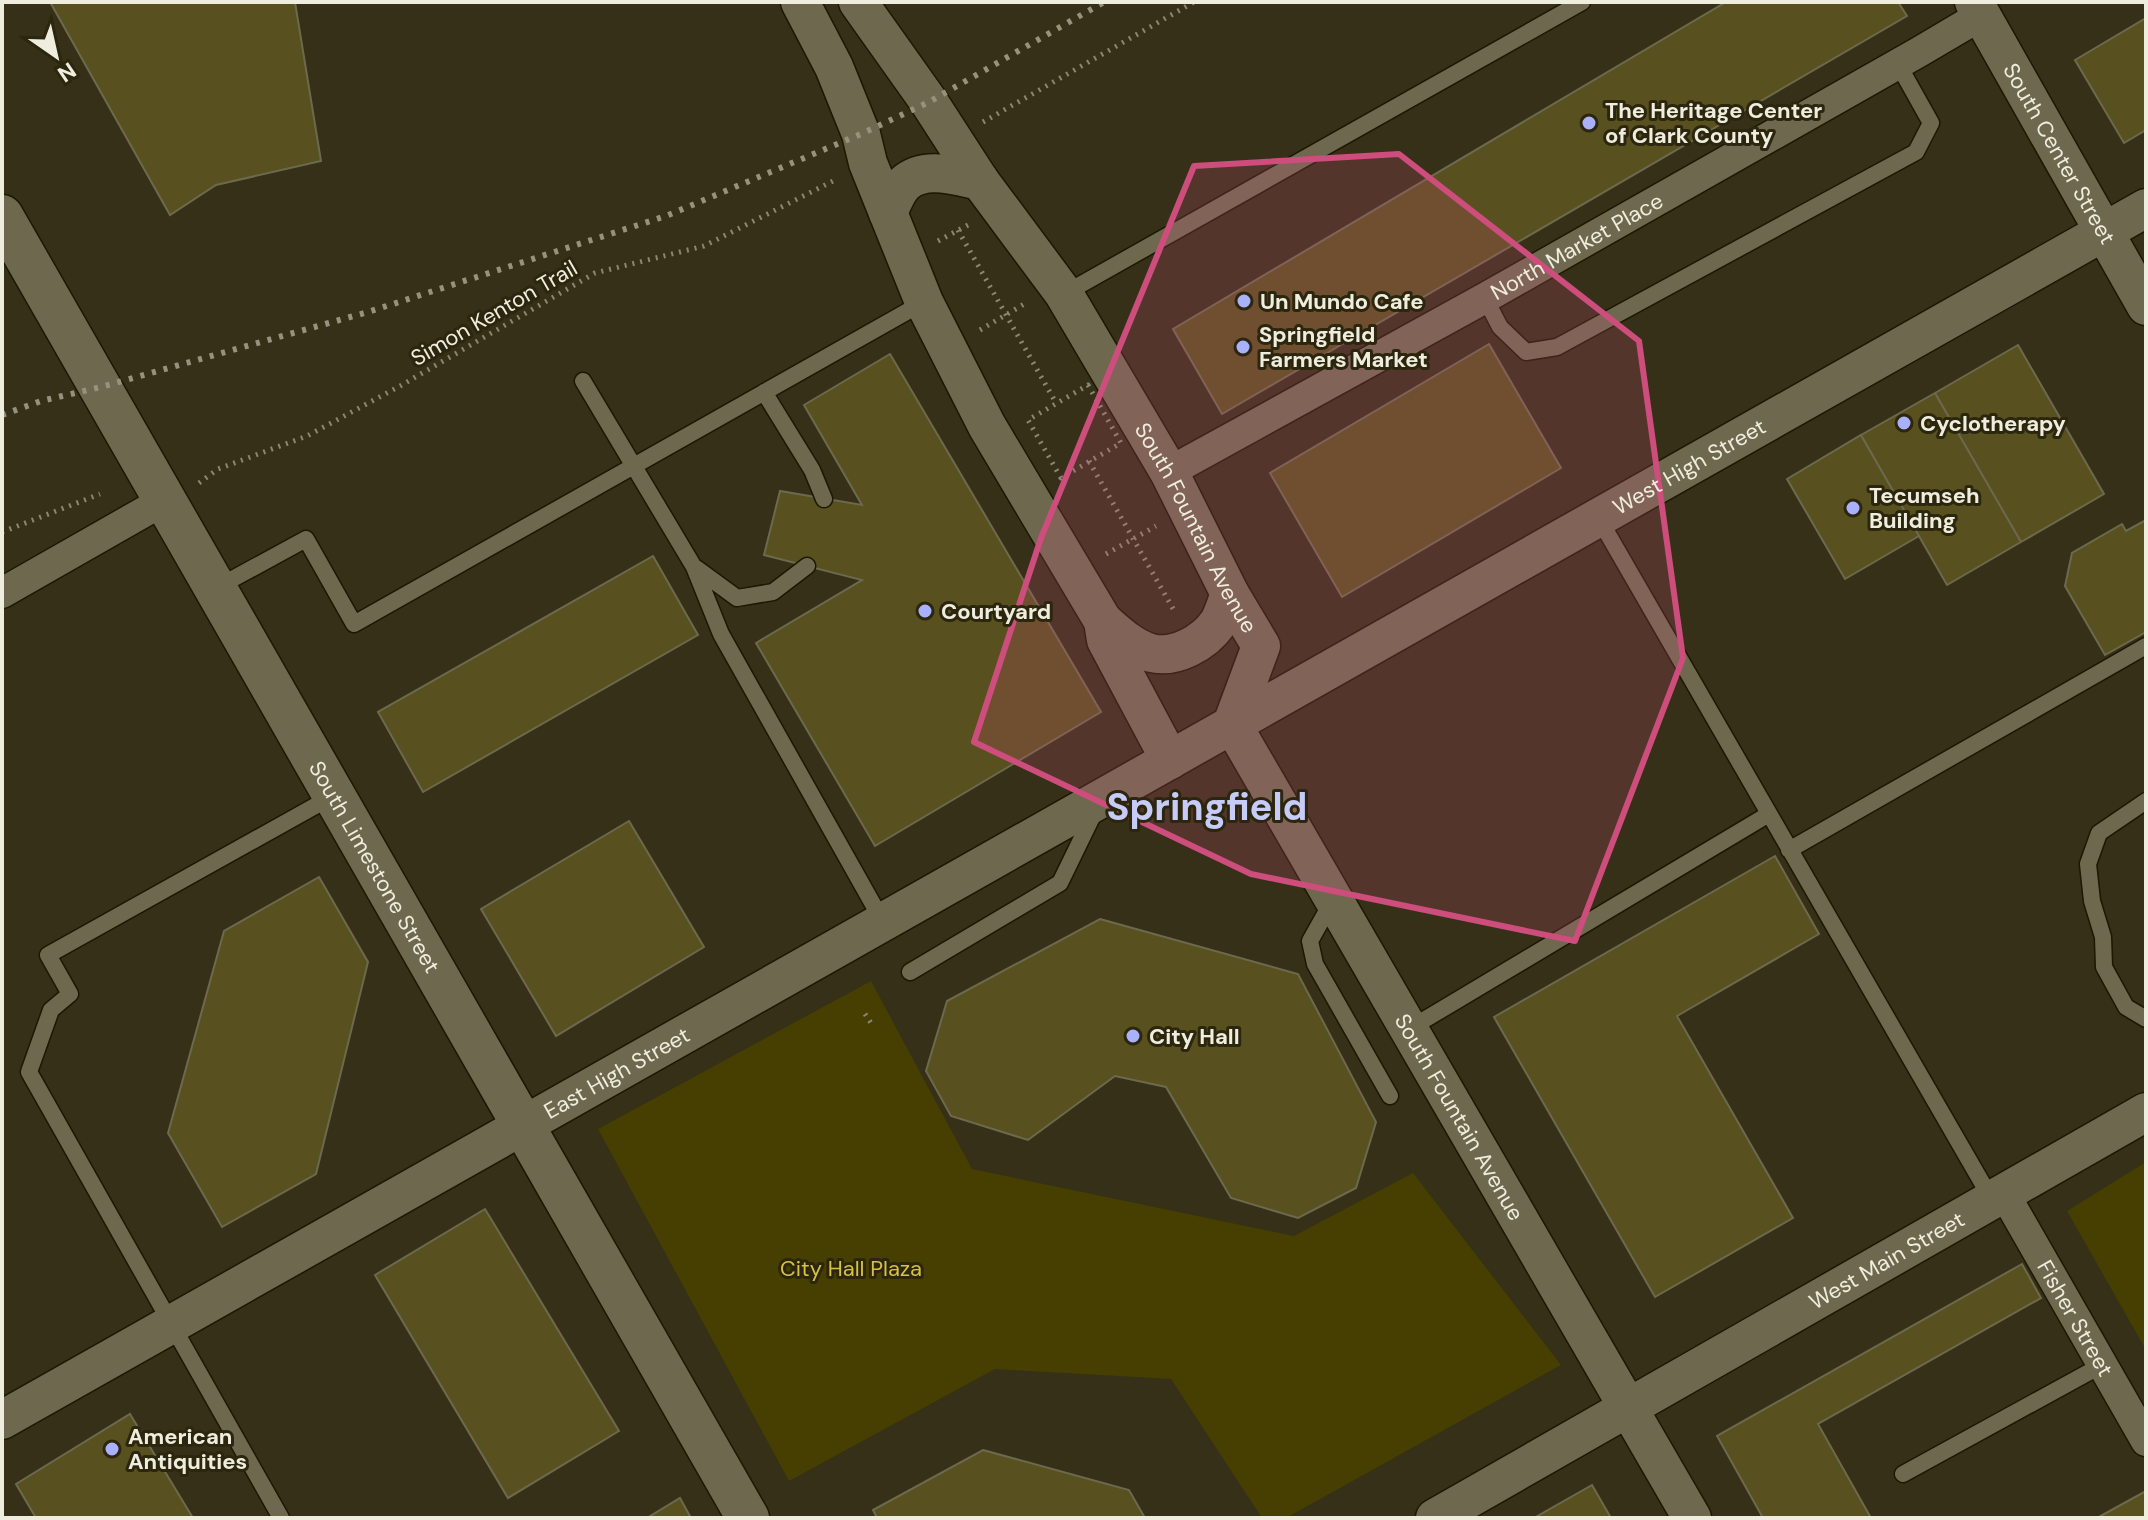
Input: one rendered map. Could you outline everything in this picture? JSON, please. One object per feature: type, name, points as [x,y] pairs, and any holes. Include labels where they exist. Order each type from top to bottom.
[{"type":"main road","name":"South Limestone Street","points":[[2,216],[182,492],[216,589],[748,1518]]},
{"type":"street","points":[[800,2],[834,67],[861,134],[868,163],[924,302],[987,426],[1103,621],[1128,642],[1151,653],[1166,653],[1194,646],[1218,623],[1230,594]]},
{"type":"street","name":"South Fountain Avenue","points":[[858,2],[937,113],[1047,298],[1169,472],[1230,594],[1261,646],[1232,724],[1692,1518]]},
{"type":"street","name":"North Market Place","points":[[1169,472],[1485,298],[1898,64],[1977,9]]},
{"type":"street","name":"South Center Street","points":[[1977,9],[2146,306]]},
{"type":"street","points":[[888,213],[902,185],[918,175],[941,173],[980,181]]},
{"type":"street","name":"West High Street","points":[[1232,724],[2146,208]]},
{"type":"street","points":[[2,593],[182,492]]},
{"type":"street","points":[[1103,621],[1106,640],[1170,760]]},
{"type":"street","name":"East High Street","points":[[2,1420],[1232,724]]},
{"type":"street","name":"West Main Street","points":[[1435,1518],[2146,1112]]},
{"type":"street","name":"Fisher Street","points":[[1998,1197],[2146,1441]]},
{"type":"lane","points":[[1047,298],[1582,2]]},
{"type":"lane","points":[[1485,298],[1500,327],[1526,352],[1557,347],[1916,152],[1931,123],[1898,64]]},
{"type":"lane","points":[[216,589],[306,539],[354,624],[924,302]]},
{"type":"lane","points":[[583,381],[694,567],[721,634],[883,922]]},
{"type":"lane","points":[[764,392],[812,470],[824,499]]},
{"type":"lane","points":[[1598,517],[1789,850],[1998,1197]]},
{"type":"lane","points":[[694,567],[737,598],[773,592],[807,566]]},
{"type":"lane","points":[[1789,850],[2146,646]]},
{"type":"lane","points":[[281,1518],[29,1072],[51,1010],[70,994],[48,955],[334,795]]},
{"type":"lane","points":[[910,972],[1060,883],[1101,799]]},
{"type":"lane","points":[[2146,801],[2099,833],[2088,864],[2092,901],[2103,937],[2104,967],[2126,1007],[2146,1019]]},
{"type":"lane","points":[[1409,1029],[1769,814]]},
{"type":"lane","points":[[1334,899],[1310,941],[1315,964],[1390,1096]]},
{"type":"lane","points":[[1903,1474],[2102,1365]]},
{"type":"path","points":[[973,128],[1194,2]]},
{"type":"path","name":"Simon Kenton Trail","points":[[182,492],[218,469],[307,436],[595,273],[704,246],[839,178]]},
{"type":"path","points":[[934,243],[977,220]]},
{"type":"path","points":[[958,230],[1056,403]]},
{"type":"path","points":[[968,337],[1006,315],[1047,298]]},
{"type":"path","points":[[1088,385],[1121,443],[1089,461],[1061,478],[1028,420],[1088,385]]},
{"type":"path","points":[[1089,461],[1182,623]]},
{"type":"path","points":[[2,532],[100,494]]},
{"type":"path","points":[[1098,559],[1168,519]]},
{"type":"path","points":[[865,1014],[871,1023]]},
{"type":"highlighted area","points":[[1399,154],[1639,341],[1683,658],[1575,941],[1251,874],[974,742],[1041,538],[1194,166]]},
{"type":"green space","name":"City Hall Plaza","points":[[871,981],[972,1169],[1294,1236],[1413,1173],[1561,1365],[1286,1518],[1262,1518],[1171,1379],[995,1369],[789,1481],[598,1129]]},
{"type":"green space","points":[[2146,1162],[2146,1350],[2067,1211]]},
{"type":"building","points":[[50,2],[295,2],[321,161],[216,185],[170,215]]},
{"type":"building","points":[[1726,2],[1898,2],[1907,16],[1222,414],[1173,329]]},
{"type":"building","points":[[2146,18],[2146,130],[2124,143],[2075,60]]},
{"type":"building","points":[[1489,344],[1561,468],[1342,597],[1270,473]]},
{"type":"building","points":[[2018,345],[2104,494],[2021,542],[1935,393]]},
{"type":"building","name":"Courtyard","points":[[890,354],[1101,712],[875,846],[756,643],[862,580],[764,555],[780,491],[862,505],[804,405]]},
{"type":"building","points":[[1935,393],[2021,542],[1947,585],[1861,435]]},
{"type":"building","name":"Tecumseh Building","points":[[1861,435],[1919,536],[1845,579],[1787,479]]},
{"type":"building","points":[[2146,520],[2146,632],[2105,655],[2065,586],[2072,553],[2122,524],[2126,531]]},
{"type":"building","points":[[653,556],[698,635],[423,792],[378,712]]},
{"type":"building","points":[[629,821],[704,947],[556,1036],[481,909]]},
{"type":"building","points":[[1775,856],[1819,934],[1677,1016],[1793,1218],[1655,1297],[1494,1017]]},
{"type":"building","points":[[319,877],[368,962],[316,1174],[222,1227],[168,1133],[224,931]]},
{"type":"building","name":"City Hall","points":[[1100,919],[1298,974],[1376,1122],[1356,1188],[1298,1218],[1231,1198],[1166,1087],[1115,1076],[1028,1140],[951,1116],[926,1071],[947,1001]]},
{"type":"building","points":[[485,1209],[619,1431],[508,1498],[375,1275]]},
{"type":"building","points":[[2022,1264],[2041,1298],[1818,1424],[1871,1518],[1763,1518],[1717,1436]]},
{"type":"building","name":"American Antiquities","points":[[130,1414],[193,1518],[36,1518],[16,1484]]},
{"type":"building","points":[[983,1450],[1129,1490],[1145,1518],[877,1518],[873,1510]]},
{"type":"building","points":[[1592,1485],[1611,1518],[1534,1518]]},
{"type":"building","points":[[2146,1491],[2146,1518],[2097,1518]]},
{"type":"building","points":[[680,1498],[691,1518],[647,1518]]},
{"type":"railway","points":[[2,415],[41,401],[368,312],[666,216],[929,102],[1104,2]]},
{"type":"place","name":"The Heritage Center of Clark County","points":[[1589,123]]},
{"type":"place","name":"Un Mundo Cafe","points":[[1244,301]]},
{"type":"place","name":"Springfield Farmers Market","points":[[1243,347]]},
{"type":"place","name":"Cyclotherapy","points":[[1904,423]]},
{"type":"place","name":"Tecumseh Building","points":[[1853,508]]},
{"type":"place","name":"Courtyard","points":[[925,611]]},
{"type":"place","name":"City Hall","points":[[1133,1036]]},
{"type":"place","name":"American Antiquities","points":[[112,1449]]},
{"type":"district","name":"Springfield","points":[[1207,807]]}]
